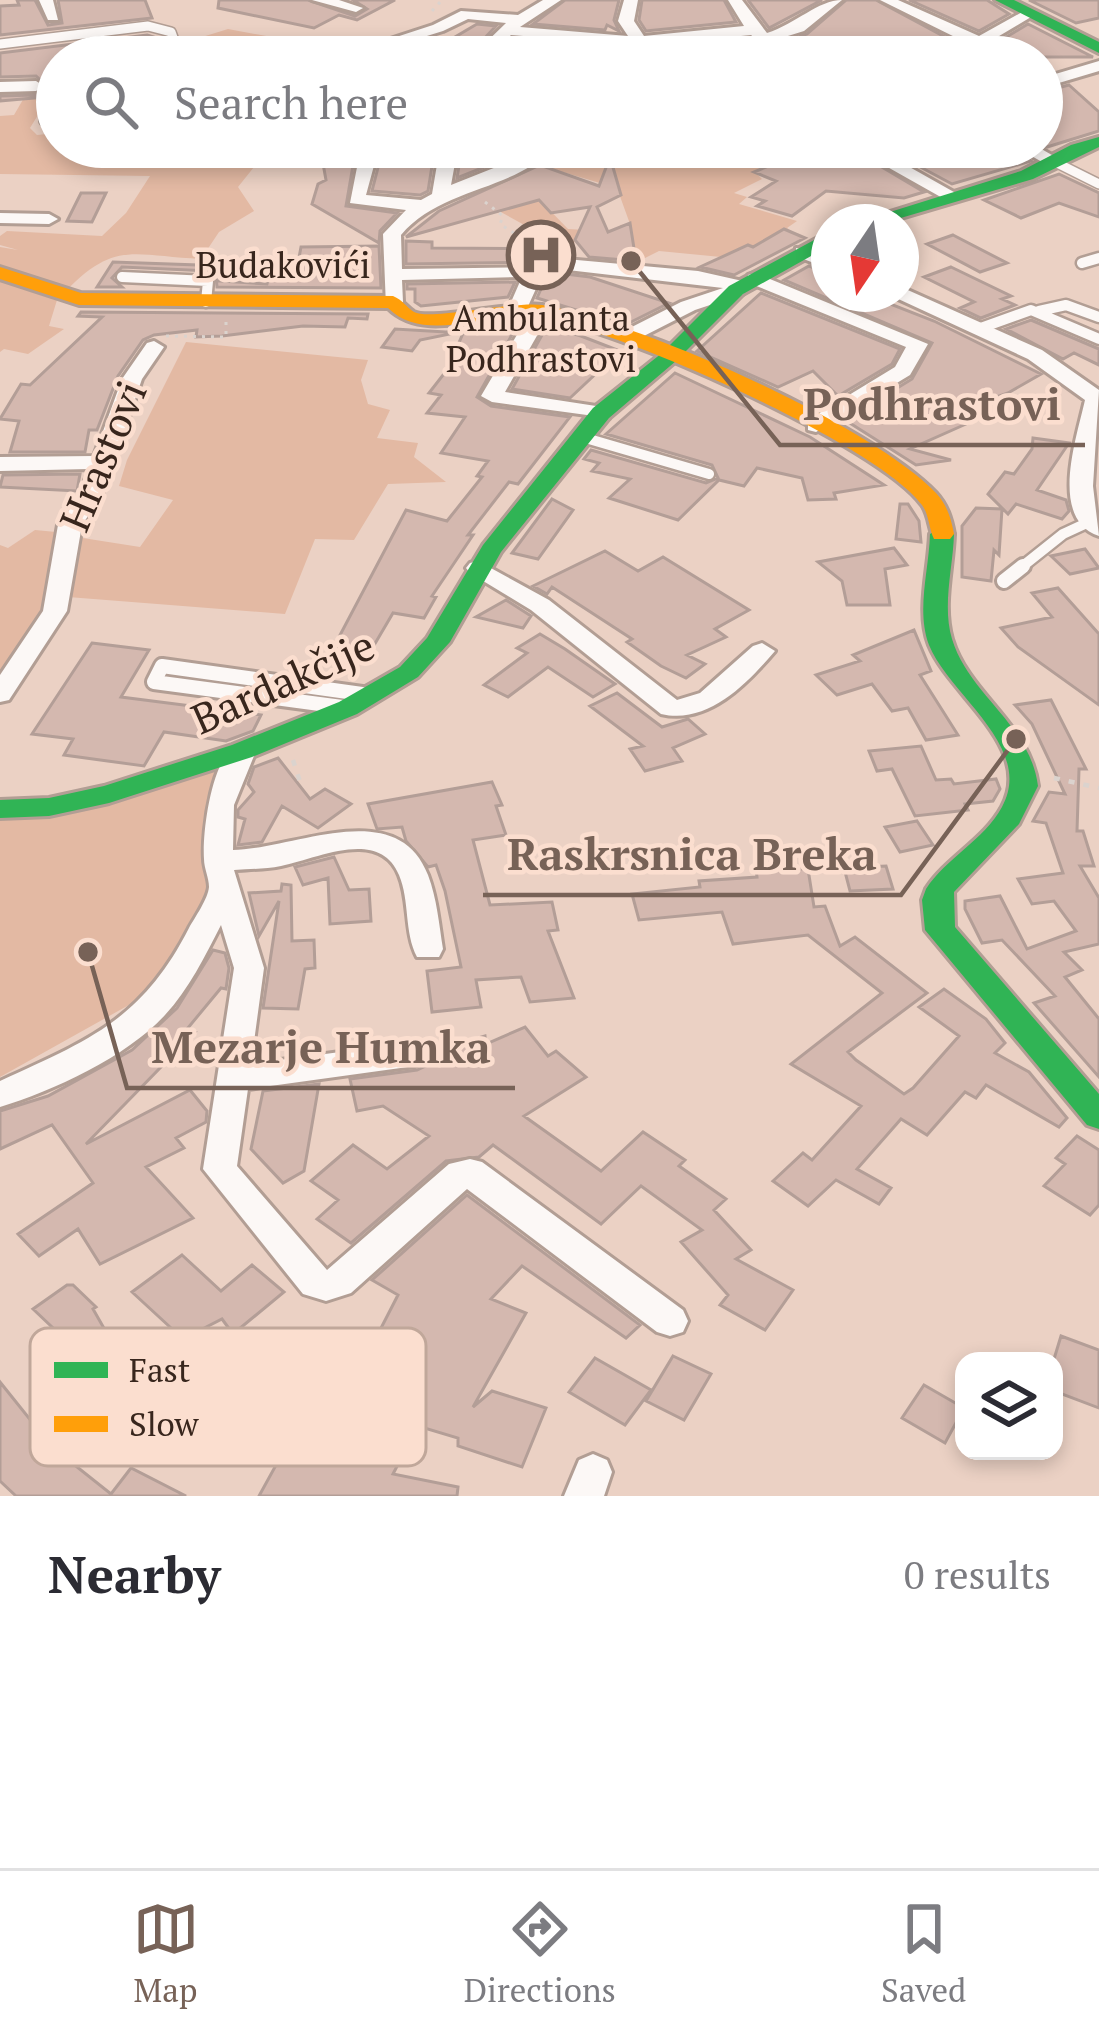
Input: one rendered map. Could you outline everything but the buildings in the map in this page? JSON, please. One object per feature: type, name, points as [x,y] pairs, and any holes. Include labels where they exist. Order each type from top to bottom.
[{"type":"street","points":[[46,0],[53,17]]},
{"type":"street","points":[[501,36],[554,0]]},
{"type":"street","points":[[631,0],[626,21],[636,36]]},
{"type":"street","points":[[735,0],[764,36]]},
{"type":"street","points":[[785,36],[835,0]]},
{"type":"street","points":[[887,0],[961,36]]},
{"type":"street","points":[[1002,0],[1099,48]]},
{"type":"street","points":[[321,6],[356,8]]},
{"type":"street","points":[[412,36],[466,14],[600,36]]},
{"type":"street","points":[[991,36],[1029,14]]},
{"type":"street","points":[[1063,77],[1099,66]]},
{"type":"street","points":[[0,87],[36,86]]},
{"type":"street","points":[[1063,156],[1099,142]]},
{"type":"street","points":[[364,168],[356,199],[442,199]]},
{"type":"street","points":[[442,199],[446,168]]},
{"type":"street","points":[[512,168],[442,199],[393,231],[393,288],[534,271],[530,310],[492,396],[601,413]]},
{"type":"street","points":[[904,168],[952,196]]},
{"type":"street","points":[[919,206],[1040,168]]},
{"type":"street","points":[[0,218],[49,219]]},
{"type":"street","name":"Bardakčije","points":[[629,335],[699,310],[744,285],[811,259]]},
{"type":"street","points":[[566,265],[744,285],[918,344],[902,371],[816,425]]},
{"type":"street","name":"Budakovići","points":[[0,274],[64,297],[215,302],[393,288],[408,317],[419,320],[530,310],[629,335]]},
{"type":"street","points":[[919,301],[1077,379],[1096,399],[1081,489],[1094,526]]},
{"type":"street","name":"Bardakčije","points":[[0,809],[49,807],[109,794],[242,751],[361,702],[409,673],[436,642],[478,568],[581,437],[601,413],[669,356],[699,310]]},
{"type":"street","points":[[629,335],[892,466],[932,501],[942,573],[934,618],[942,649],[1010,742],[1025,772],[1027,788],[1018,807],[941,889],[937,916],[946,941],[993,988],[1099,1116]]},
{"type":"street","name":"Hrastovi","points":[[0,694],[56,611],[70,525],[91,495],[123,399],[154,347]]},
{"type":"street","points":[[0,464],[104,462]]},
{"type":"street","points":[[478,568],[540,605],[670,708],[690,709],[710,698],[762,651]]},
{"type":"street","points":[[242,751],[220,806],[221,874],[249,968],[220,1169],[316,1283],[338,1282],[461,1174],[470,1172],[670,1321]]},
{"type":"street","points":[[221,874],[348,838],[369,840],[400,854],[410,866],[428,949]]},
{"type":"street","points":[[0,1095],[108,1045],[154,1007],[188,960],[221,874]]},
{"type":"street","points":[[232,1079],[415,1054]]},
{"type":"lane","points":[[74,36],[158,27],[172,36]]},
{"type":"lane","points":[[0,44],[36,40]]},
{"type":"lane","points":[[1063,163],[1099,184]]},
{"type":"lane","points":[[1082,263],[1099,258]]},
{"type":"lane","points":[[122,277],[208,281],[215,302]]},
{"type":"lane","points":[[978,329],[1066,305],[1099,317]]},
{"type":"lane","points":[[1039,311],[1099,339]]},
{"type":"lane","points":[[581,437],[710,474]]},
{"type":"lane","points":[[1004,581],[1063,534],[1094,526]]},
{"type":"lane","points":[[163,666],[361,702],[154,682],[163,666]]},
{"type":"path","points":[[442,199],[497,208],[503,216],[500,224],[521,243],[535,244],[534,248]]},
{"type":"path","points":[[154,347],[160,338],[172,334],[226,337],[215,302]]},
{"type":"path","points":[[1025,772],[1099,788]]},
{"type":"shaded area","points":[[228,29],[266,36],[205,36]]},
{"type":"shaded area","points":[[36,90],[36,118],[30,128],[36,134],[36,168],[253,168],[238,187],[254,211],[219,232],[201,259],[141,254],[112,258],[65,292],[0,267],[0,247],[18,250],[0,245],[0,236],[7,231],[102,236],[126,213],[150,176],[0,174],[0,116],[14,115],[28,91]]},
{"type":"shaded area","points":[[549,168],[769,168],[755,172],[762,179],[734,193],[747,197],[739,204],[797,221],[787,228],[794,233],[721,257],[659,251],[643,259],[623,257],[576,239],[567,258],[544,256],[537,232],[499,211],[537,197],[568,229],[621,232],[620,225],[630,224],[617,188]]},
{"type":"shaded area","points":[[0,278],[57,300],[49,326],[64,329],[28,354],[0,352]]},
{"type":"shaded area","points":[[186,342],[368,360],[361,380],[368,404],[390,410],[377,438],[418,443],[414,457],[446,482],[388,484],[354,540],[315,539],[285,614],[68,597],[74,574],[70,536],[140,547],[173,500],[119,486],[127,460]]},
{"type":"shaded area","points":[[35,530],[56,532],[54,575],[43,610],[0,677],[0,545],[8,548]]},
{"type":"shaded area","points":[[230,763],[209,836],[206,909],[145,996],[0,1077],[0,817]]},
{"type":"traffic: fast","points":[[1002,0],[1099,48]]},
{"type":"traffic: fast","points":[[1063,157],[1099,142]]},
{"type":"traffic: fast","points":[[919,207],[1042,168]]},
{"type":"traffic: fast","points":[[0,809],[49,807],[109,794],[242,751],[348,708],[409,672],[437,642],[491,550],[601,413],[669,357],[736,290],[811,248]]},
{"type":"traffic: fast","points":[[942,534],[936,605],[942,646],[1012,744],[1024,786],[1010,818],[941,889],[937,900],[940,930],[1099,1116]]},
{"type":"traffic: slow","points":[[0,273],[79,299],[393,302],[408,317],[419,320],[515,310],[584,322],[750,389],[861,447],[930,500],[942,534]]},
{"type":"place","name":"Ambulanta Podhrastovi","points":[[541,255]]},
{"type":"place","name":"Podhrastovi","points":[[631,261]]},
{"type":"place","name":"Raskrsnica Breka","points":[[1016,739]]},
{"type":"place","name":"Mezarje Humka","points":[[88,952]]}]
